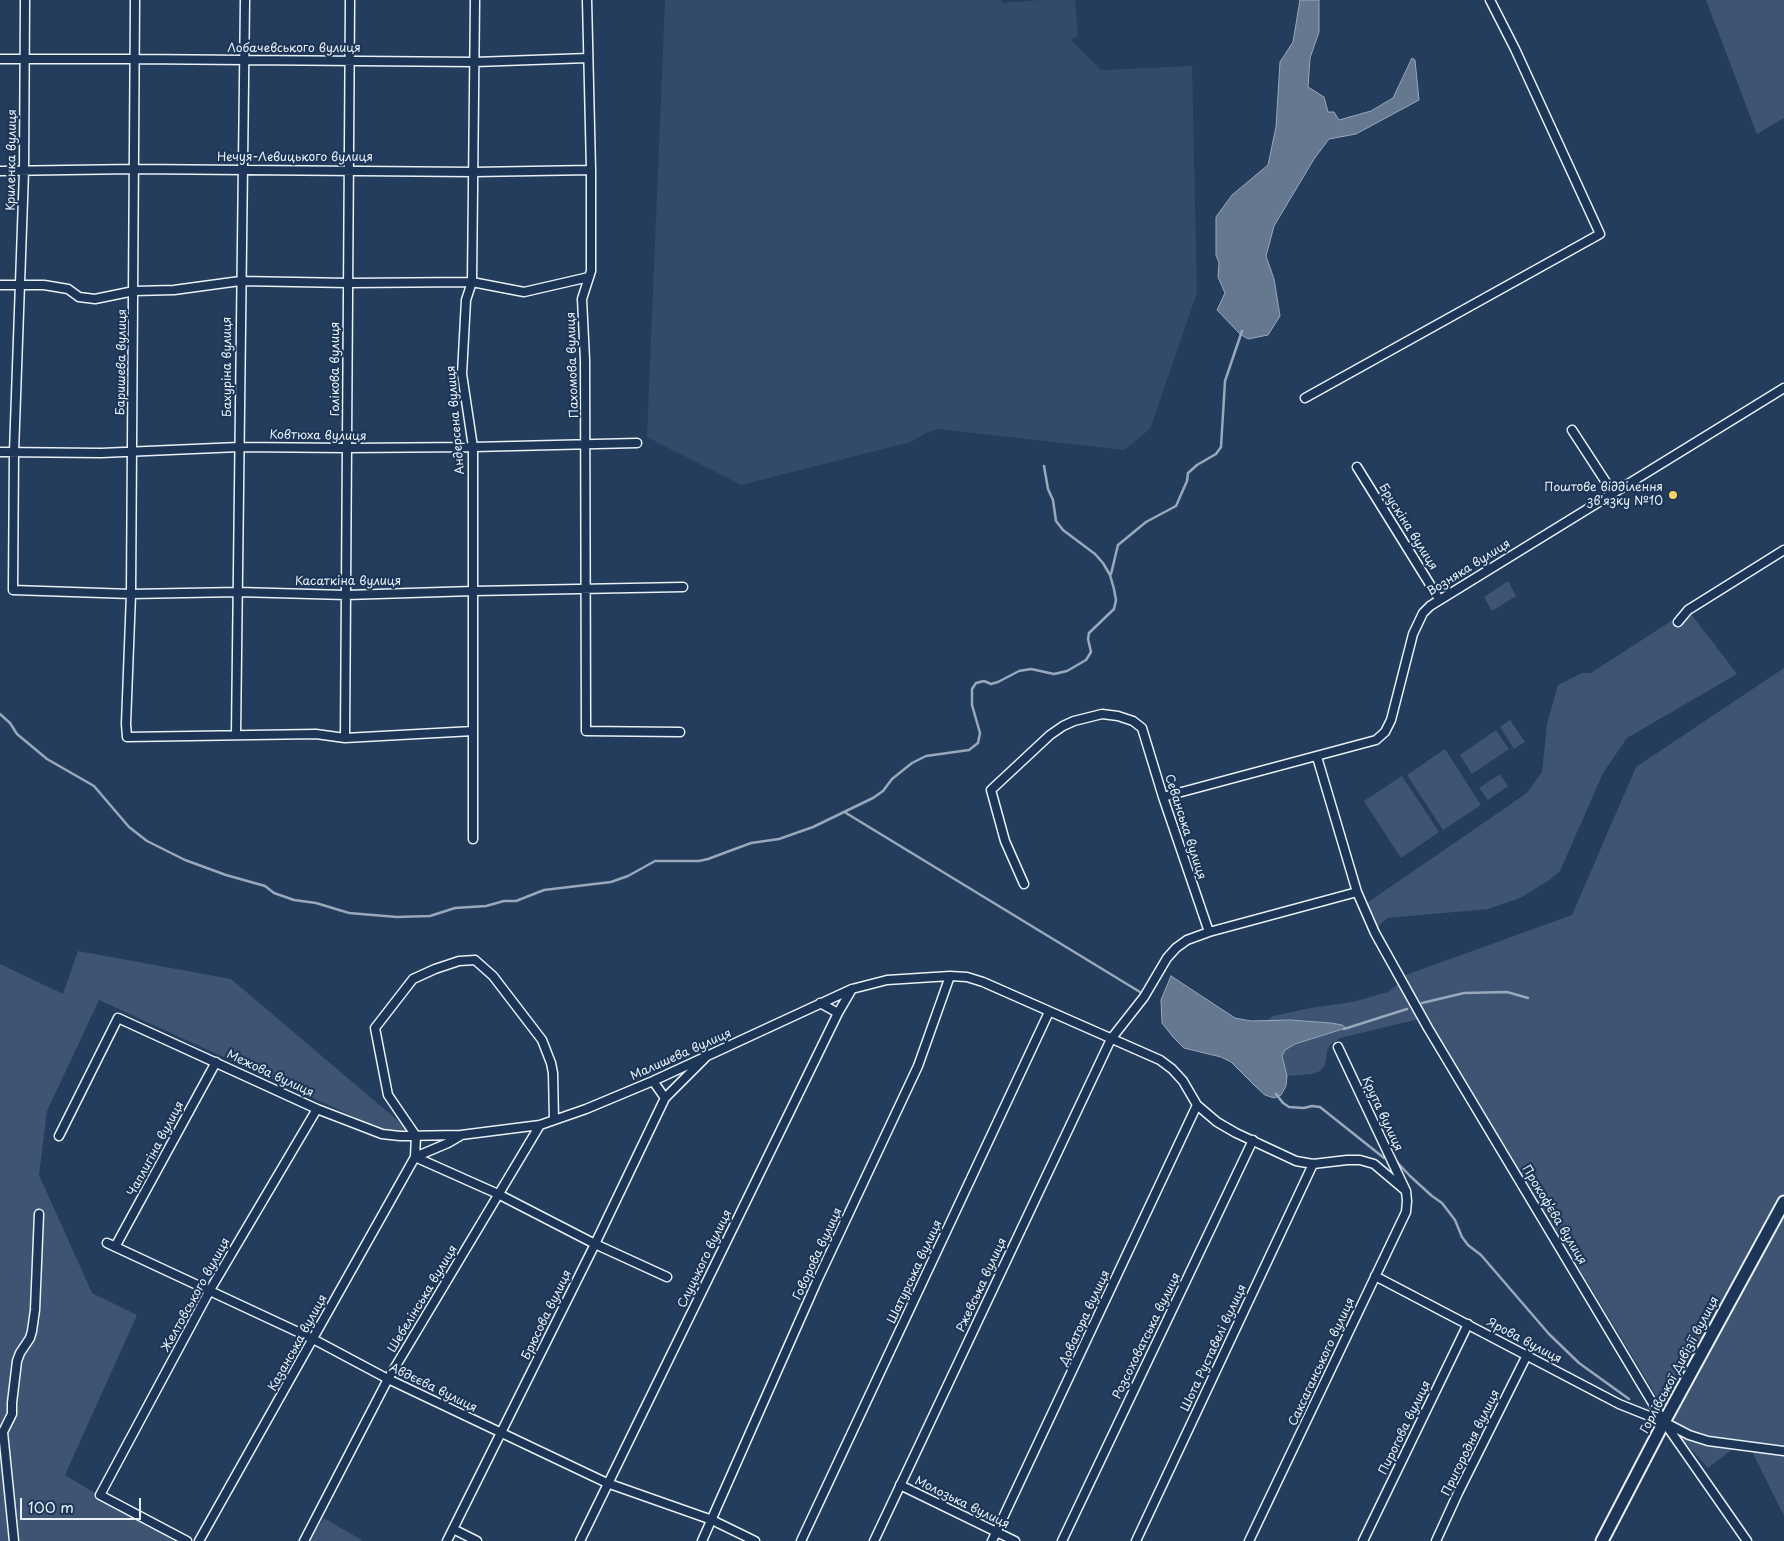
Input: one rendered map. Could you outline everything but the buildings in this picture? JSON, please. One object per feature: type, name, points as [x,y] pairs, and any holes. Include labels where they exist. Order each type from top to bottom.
[{"type":"main road","name":"Горлівської Дивізії вулиця","points":[[1602,1541],[1664,1422],[1784,1202]]},
{"type":"street","name":"Криленка вулиця","points":[[13,590],[14,452],[24,171],[26,0]]},
{"type":"street","name":"Баришева вулиця","points":[[135,0],[131,594],[127,737],[236,734]]},
{"type":"street","name":"Бахуріна вулиця","points":[[236,734],[244,0]]},
{"type":"street","name":"Голікова вулиця","points":[[345,738],[350,0]]},
{"type":"street","name":"Андерсена вулиця","points":[[474,839],[473,448],[462,374],[466,300],[472,282],[475,0]]},
{"type":"street","name":"Пахомова вулиця","points":[[587,0],[591,271],[582,299],[586,445],[586,731],[680,732]]},
{"type":"street","points":[[1305,398],[1600,234],[1515,49],[1490,0]]},
{"type":"street","name":"Лобачевського вулиця","points":[[0,59],[474,62],[588,58]]},
{"type":"street","name":"Нечуя-Левицького вулиця","points":[[0,171],[242,169],[474,172],[590,170]]},
{"type":"street","points":[[0,285],[44,285],[68,289],[79,297],[94,299],[134,291],[174,290],[240,281],[348,283],[472,282],[524,292],[589,276]]},
{"type":"street","name":"Возняка вулиця","points":[[1163,797],[1376,740],[1386,732],[1391,720],[1417,622],[1422,613],[1439,599],[1784,388]]},
{"type":"street","points":[[1572,430],[1613,493]]},
{"type":"street","name":"Ковтюха вулиця","points":[[0,452],[132,452],[239,447],[473,448],[637,443]]},
{"type":"street","name":"Брускіна вулиця","points":[[1357,467],[1439,599]]},
{"type":"street","points":[[1678,622],[1688,610],[1784,550]]},
{"type":"street","name":"Касаткіна вулиця","points":[[13,590],[131,594],[238,592],[346,595],[473,590],[683,588]]},
{"type":"street","name":"Севанська вулиця","points":[[1024,884],[1005,841],[991,790],[1050,735],[1063,726],[1074,721],[1102,714],[1118,716],[1133,721],[1142,728],[1163,797],[1209,932]]},
{"type":"street","points":[[236,734],[316,734],[345,738],[473,731]]},
{"type":"street","name":"Прокоф’єва вулиця","points":[[1316,757],[1357,892],[1375,933],[1428,1028],[1664,1422],[1747,1541]]},
{"type":"street","points":[[1112,1039],[1144,997],[1167,958],[1187,940],[1209,932],[1357,892]]},
{"type":"street","points":[[416,1136],[388,1095],[375,1028],[413,979],[459,961],[475,960],[493,976],[542,1040],[553,1074],[554,1120]]},
{"type":"street","name":"Малишева вулиця","points":[[416,1136],[461,1135],[540,1124],[554,1120],[653,1081],[852,989],[887,980],[950,976],[967,977],[983,982],[1160,1060],[1172,1069],[1198,1105],[1217,1122],[1296,1161],[1313,1164]]},
{"type":"street","name":"Говорова вулиця","points":[[702,1541],[814,1290],[918,1066],[950,976]]},
{"type":"street","name":"Слуцького вулиця","points":[[580,1541],[838,1013],[852,989]]},
{"type":"street","points":[[820,1003],[838,1013]]},
{"type":"street","name":"Шатурська вулиця","points":[[801,1541],[1049,1012]]},
{"type":"street","name":"Межова вулиця","points":[[59,1136],[118,1018],[317,1109],[382,1134],[416,1136]]},
{"type":"street","name":"Ржевська вулиця","points":[[874,1541],[1112,1039]]},
{"type":"street","name":"Крута вулиця","points":[[1338,1047],[1406,1191]]},
{"type":"street","name":"Брюсова вулиця","points":[[447,1541],[502,1433],[665,1098],[710,1054]]},
{"type":"street","name":"Чаплигіна вулиця","points":[[115,1247],[216,1062]]},
{"type":"street","points":[[653,1081],[665,1098]]},
{"type":"street","name":"Доватора вулиця","points":[[992,1541],[1198,1105]]},
{"type":"street","name":"Желтовського вулиця","points":[[187,1541],[100,1495],[210,1290],[317,1109]]},
{"type":"street","name":"Шебелінська вулиця","points":[[304,1541],[388,1379],[540,1124]]},
{"type":"street","points":[[415,1157],[448,1143],[461,1135]]},
{"type":"street","name":"Казанська вулиця","points":[[200,1541],[415,1157],[416,1136]]},
{"type":"street","name":"Розсоховатська вулиця","points":[[1062,1541],[1253,1140]]},
{"type":"street","points":[[415,1157],[498,1194],[595,1244],[667,1277]]},
{"type":"street","points":[[1313,1164],[1347,1160],[1374,1164],[1406,1191]]},
{"type":"street","name":"Шота Руставелі вулиця","points":[[1136,1541],[1313,1164]]},
{"type":"street","name":"Саксаганського вулиця","points":[[1249,1541],[1406,1212],[1406,1191]]},
{"type":"street","points":[[14,1541],[3,1432],[12,1414],[20,1353],[30,1338],[32,1331],[35,1310],[39,1214]]},
{"type":"street","name":"Авдєєва вулиця","points":[[107,1243],[313,1339],[388,1379],[608,1483],[712,1520],[755,1541]]},
{"type":"street","name":"Ярова вулиця","points":[[1375,1276],[1620,1404],[1664,1422],[1690,1436],[1708,1441],[1784,1451]]},
{"type":"street","name":"Пирогова вулиця","points":[[1364,1541],[1468,1324]]},
{"type":"street","name":"Пригородня вулиця","points":[[1436,1541],[1527,1355]]},
{"type":"street","name":"Молозька вулиця","points":[[900,1485],[1015,1541]]},
{"type":"street","points":[[453,1529],[477,1541]]},
{"type":"shaded area","points":[[665,0],[1001,0],[1002,3],[1075,0],[1078,35],[1071,40],[1101,70],[1192,66],[1197,293],[1150,429],[1124,450],[938,429],[926,433],[911,442],[741,485],[647,437]]},
{"type":"shaded area","points":[[1300,0],[1319,0],[1319,32],[1310,58],[1308,87],[1324,97],[1328,112],[1334,112],[1339,120],[1371,111],[1393,98],[1412,58],[1415,60],[1419,100],[1356,134],[1329,139],[1314,159],[1274,226],[1266,256],[1274,279],[1280,316],[1268,335],[1248,339],[1240,334],[1217,310],[1225,293],[1218,277],[1216,217],[1232,195],[1268,165],[1276,127],[1280,62],[1293,42]]},
{"type":"shaded area","points":[[1706,0],[1784,0],[1784,118],[1757,134]]},
{"type":"shaded area","points":[[1508,581],[1516,596],[1492,611],[1484,597]]},
{"type":"shaded area","points":[[1688,610],[1737,674],[1627,738],[1603,773],[1560,871],[1548,881],[1520,898],[1488,909],[1387,918],[1377,928],[1364,905],[1527,793],[1542,772],[1547,724],[1558,685],[1582,673],[1591,673]]},
{"type":"shaded area","points":[[1784,668],[1784,1516],[1746,1439],[1708,1468],[1683,1440],[1427,1017],[1340,1038],[1330,1045],[1325,1065],[1320,1071],[1312,1074],[1287,1076],[1282,1056],[1285,1050],[1295,1044],[1346,1028],[1331,1023],[1305,1021],[1264,1022],[1273,1016],[1352,1002],[1388,992],[1399,983],[1403,976],[1572,915],[1636,767]]},
{"type":"shaded area","points":[[1510,720],[1525,742],[1514,749],[1500,727]]},
{"type":"shaded area","points":[[1496,730],[1509,749],[1472,774],[1460,755]]},
{"type":"shaded area","points":[[1445,749],[1481,805],[1443,830],[1407,775]]},
{"type":"shaded area","points":[[1500,774],[1508,786],[1488,800],[1479,788]]},
{"type":"shaded area","points":[[1402,776],[1439,832],[1401,858],[1364,801]]},
{"type":"shaded area","points":[[78,951],[231,979],[416,1136],[385,1131],[99,1000],[47,1111],[39,1175],[92,1293],[137,1315],[65,1475],[174,1541],[0,1541],[0,964],[63,994]]},
{"type":"shaded area","points":[[1171,976],[1235,1018],[1251,1021],[1290,1020],[1331,1023],[1342,1025],[1346,1028],[1295,1044],[1285,1050],[1282,1056],[1287,1076],[1286,1086],[1281,1095],[1274,1098],[1265,1095],[1231,1062],[1221,1057],[1184,1048],[1173,1037],[1162,1023],[1161,1000]]},
{"type":"shaded area","points":[[324,1518],[363,1541],[309,1541]]},
{"type":"waterway","points":[[1111,574],[1118,545],[1146,522],[1176,506],[1187,481],[1188,473],[1197,465],[1216,454],[1221,447],[1225,381],[1242,331]]},
{"type":"waterway","points":[[0,714],[10,723],[17,734],[47,759],[94,786],[129,827],[147,841],[185,860],[226,875],[265,886],[274,893],[294,900],[316,903],[349,913],[397,917],[430,916],[455,908],[486,906],[504,901],[516,901],[544,890],[611,882],[628,876],[655,861],[699,861],[708,859],[751,843],[779,839],[813,827],[873,798],[912,763],[926,756],[969,750],[978,743],[980,733],[972,705],[972,689],[976,683],[984,681],[991,684],[1019,671],[1031,669],[1054,674],[1067,671],[1086,660],[1091,652],[1088,639],[1089,633],[1114,609],[1116,600],[1114,589],[1110,575],[1103,563],[1095,554],[1063,530],[1056,521],[1053,500],[1048,489],[1044,466]]},
{"type":"waterway","points":[[846,813],[1140,992]]},
{"type":"waterway","points":[[1422,1003],[1464,993],[1507,992],[1528,998]]},
{"type":"waterway","points":[[1344,1029],[1407,1009]]},
{"type":"waterway","points":[[1276,1094],[1289,1107],[1320,1107],[1384,1158]]},
{"type":"waterway","points":[[1395,1160],[1410,1176],[1442,1203],[1455,1220],[1462,1237],[1468,1245],[1481,1255],[1549,1334],[1579,1363],[1629,1399]]},
{"type":"place","name":"Поштове відділення зв'язку №10","points":[[1673,495]]}]
